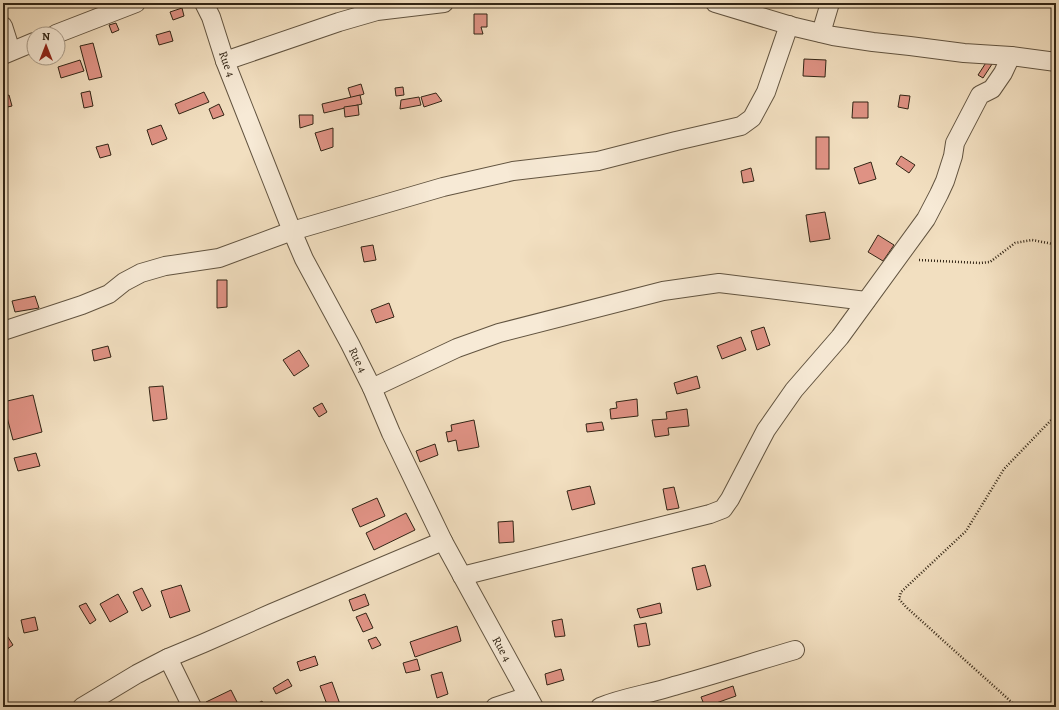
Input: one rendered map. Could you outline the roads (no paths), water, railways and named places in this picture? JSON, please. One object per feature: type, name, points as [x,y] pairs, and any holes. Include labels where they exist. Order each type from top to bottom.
[{"type":"street","points":[[66,30],[136,3]]},
{"type":"street","name":"Rue 4","points":[[204,3],[211,16],[225,61],[304,259],[372,388],[391,433],[443,541],[531,701]]},
{"type":"street","points":[[225,61],[339,22],[377,11],[444,3]]},
{"type":"street","points":[[714,3],[789,25],[822,33],[873,42],[1056,62]]},
{"type":"street","points":[[822,33],[830,3]]},
{"type":"street","points":[[3,331],[82,305],[108,294],[124,282],[141,273],[165,266],[219,258],[292,231],[443,187],[513,171],[598,161],[741,126],[752,118],[766,92],[789,25]]},
{"type":"street","points":[[3,26],[7,53],[26,45]]},
{"type":"street","points":[[462,576],[702,516],[723,509],[730,499],[766,430],[794,390],[840,337],[926,219],[940,194],[945,181],[953,156],[955,143],[980,95],[992,89],[1003,73],[1011,56]]},
{"type":"street","points":[[372,388],[457,348],[499,333],[663,291],[719,283],[866,301]]},
{"type":"street","points":[[82,707],[137,674],[168,658],[443,541]]},
{"type":"street","points":[[600,707],[615,701],[673,687],[794,650]]},
{"type":"street","points":[[168,658],[192,707]]},
{"type":"street","points":[[495,707],[531,701]]}]
